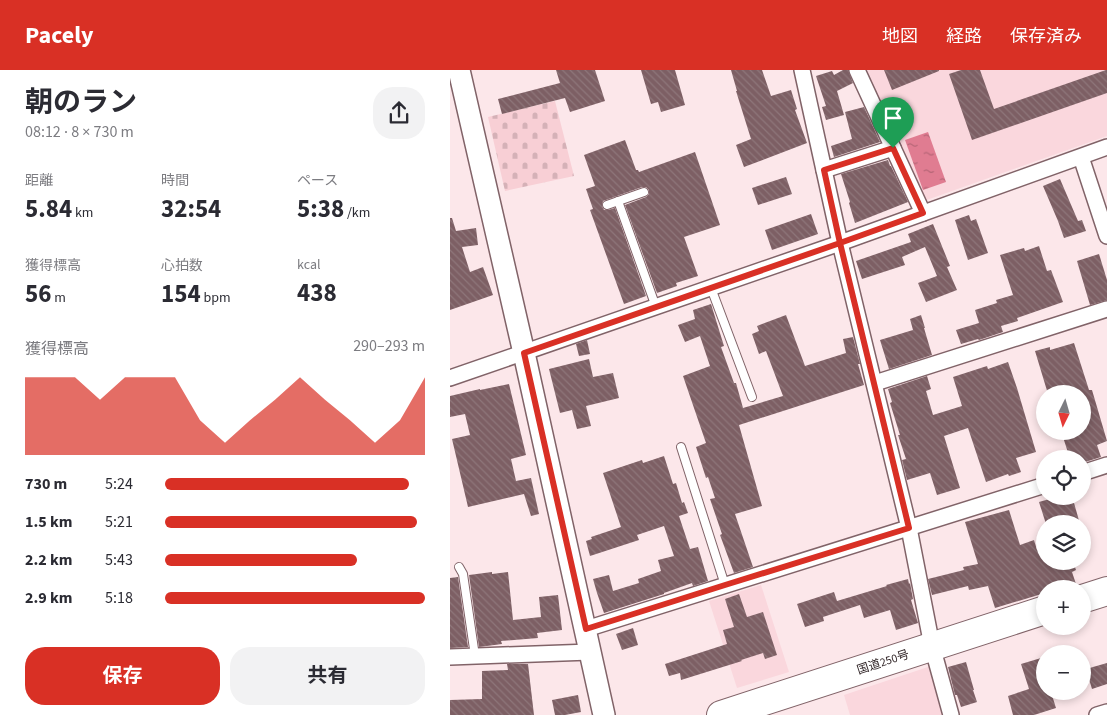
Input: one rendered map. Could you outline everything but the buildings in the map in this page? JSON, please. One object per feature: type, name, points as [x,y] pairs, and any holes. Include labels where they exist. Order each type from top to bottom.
[{"type":"highway","points":[[1091,596],[1107,591]]},
{"type":"highway","name":"国道250号","points":[[721,715],[1036,613]]},
{"type":"street","points":[[450,73],[459,70],[604,715]]},
{"type":"street","points":[[802,70],[840,243],[909,528],[932,646],[951,715]]},
{"type":"street","points":[[857,70],[923,213]]},
{"type":"street","points":[[450,378],[840,243],[1107,147]]},
{"type":"street","points":[[824,170],[893,148]]},
{"type":"street","points":[[1081,157],[1107,236]]},
{"type":"street","points":[[875,383],[1107,309]]},
{"type":"street","points":[[1091,470],[1107,466]]},
{"type":"street","points":[[586,629],[1036,488]]},
{"type":"street","points":[[450,657],[590,652]]},
{"type":"street","points":[[1097,715],[1107,712]]},
{"type":"lane","points":[[607,205],[644,192]]},
{"type":"lane","points":[[618,201],[656,307]]},
{"type":"lane","points":[[711,288],[752,397]]},
{"type":"lane","points":[[681,447],[725,585]]},
{"type":"lane","points":[[459,566],[462,574],[475,656]]},
{"type":"shaded area","points":[[861,70],[1107,70],[1107,136],[921,202]]},
{"type":"shaded area","points":[[761,585],[789,672],[737,688],[709,601]]},
{"type":"shaded area","points":[[931,666],[945,715],[850,715],[844,695]]},
{"type":"green space","points":[[555,101],[574,176],[505,191],[488,117]]},
{"type":"water","points":[[928,132],[946,182],[923,190],[905,140]]},
{"type":"route","points":[[893,148],[824,170],[840,243],[524,353],[586,629],[909,528],[840,243],[923,213],[893,148]]}]
